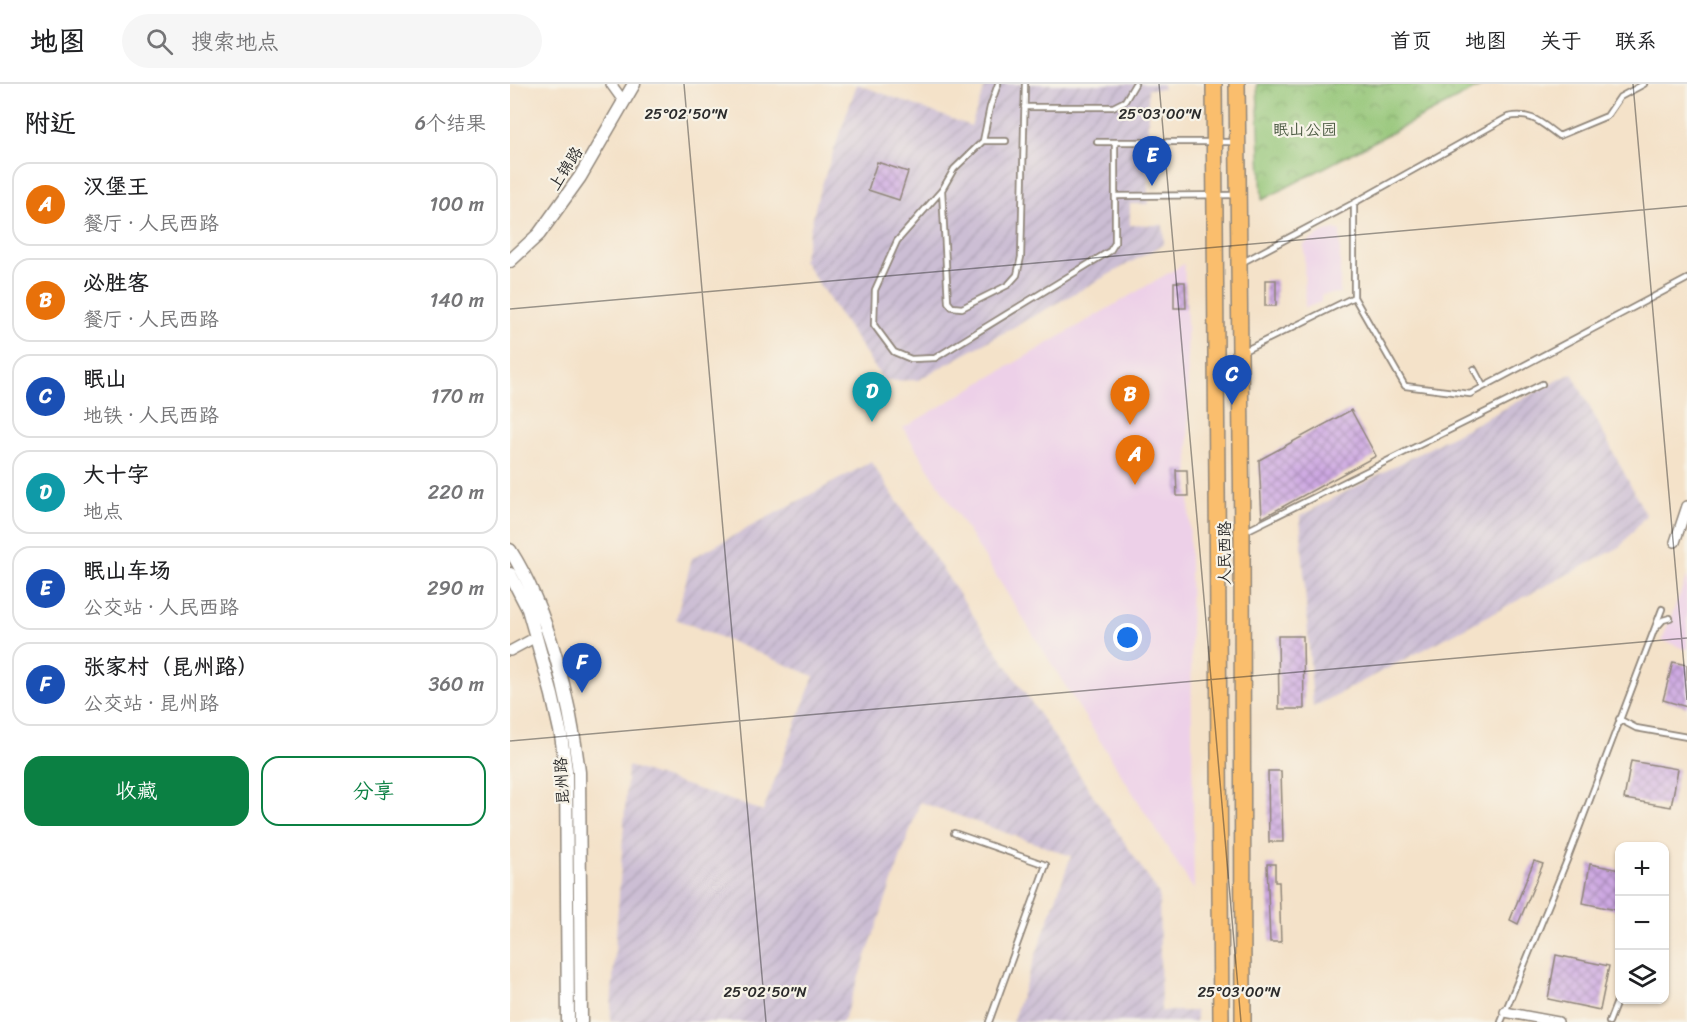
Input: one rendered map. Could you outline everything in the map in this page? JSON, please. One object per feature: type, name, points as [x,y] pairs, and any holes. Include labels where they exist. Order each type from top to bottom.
[{"type":"main road","name":"人民西路","points":[[1214,84],[1221,1022]]},
{"type":"main road","name":"人民西路","points":[[1237,84],[1242,533],[1243,1022]]},
{"type":"street","points":[[611,84],[624,102]]},
{"type":"street","name":"上锦路","points":[[510,261],[539,234],[580,177],[634,84]]},
{"type":"street","points":[[1675,543],[1682,522],[1684,525],[1687,506]]},
{"type":"street","name":"昆州路","points":[[510,550],[537,603],[574,732],[579,772],[581,1022]]},
{"type":"street","name":"昆州路","points":[[510,574],[528,609],[554,705],[566,770],[568,1022]]},
{"type":"street","points":[[510,651],[536,637]]},
{"type":"street","points":[[1505,1012],[1558,1022]]},
{"type":"lane","points":[[998,84],[990,107],[983,141],[954,170],[942,190],[897,241],[875,290],[874,325],[894,352],[911,359],[935,358],[1110,251],[1115,243],[1115,142]]},
{"type":"lane","points":[[942,190],[948,302],[952,307],[962,308],[1008,285],[1017,275],[1021,256],[1025,84]]},
{"type":"lane","points":[[1024,107],[1113,106],[1125,101],[1134,84]]},
{"type":"lane","points":[[1238,265],[1354,204],[1508,117],[1521,114],[1533,117],[1560,136],[1607,116],[1620,97],[1644,84]]},
{"type":"lane","points":[[983,141],[1006,141]]},
{"type":"lane","points":[[1097,142],[1238,142]]},
{"type":"lane","points":[[1115,196],[1238,195]]},
{"type":"lane","points":[[1354,204],[1354,297],[1405,386],[1470,394],[1687,279]]},
{"type":"lane","points":[[1239,353],[1354,297]]},
{"type":"lane","points":[[1474,369],[1483,386]]},
{"type":"lane","points":[[1242,533],[1542,384]]},
{"type":"lane","points":[[1501,1022],[1567,860],[1662,609]]},
{"type":"lane","points":[[1653,632],[1664,620],[1670,618]]},
{"type":"lane","points":[[1619,719],[1636,728],[1687,737]]},
{"type":"lane","points":[[954,833],[1046,865],[989,1022]]},
{"type":"lane","points":[[1609,1022],[1616,1004]]},
{"type":"shaded area","points":[[857,84],[971,126],[986,84],[1163,84],[1163,89],[1148,89],[1148,204],[1130,204],[1130,225],[1163,225],[1164,244],[918,380],[884,381],[803,260],[818,196]]},
{"type":"shaded area","points":[[1327,230],[1340,230],[1340,293],[1321,295],[1321,302],[1305,308],[1304,244]]},
{"type":"shaded area","points":[[1184,264],[1187,322],[1194,890],[903,428]]},
{"type":"shaded area","points":[[1572,373],[1646,515],[1620,547],[1313,707],[1300,516]]},
{"type":"shaded area","points":[[871,462],[1159,894],[1161,1011],[1196,1011],[1196,1022],[1012,1022],[1071,856],[920,802],[843,1022],[610,1022],[628,766],[763,811],[814,676],[676,619],[692,558]]},
{"type":"shaded area","points":[[1687,576],[1687,650],[1662,640]]},
{"type":"green space","name":"眠山公园","points":[[1257,84],[1485,84],[1262,200]]},
{"type":"building","points":[[877,162],[908,172],[899,200],[868,190]]},
{"type":"building","points":[[1265,280],[1276,280],[1276,306],[1265,306]]},
{"type":"building","points":[[1174,282],[1185,282],[1186,308],[1174,308]]},
{"type":"building","points":[[1351,410],[1376,456],[1262,518],[1259,460]]},
{"type":"building","points":[[1176,470],[1187,470],[1188,496],[1177,496]]},
{"type":"building","points":[[1278,636],[1303,636],[1304,709],[1279,709]]},
{"type":"building","points":[[1673,662],[1687,665],[1687,707],[1663,700]]},
{"type":"building","points":[[1631,761],[1678,769],[1671,807],[1624,799]]},
{"type":"building","points":[[1268,771],[1281,771],[1283,842],[1269,842]]},
{"type":"building","points":[[1534,861],[1543,864],[1518,924],[1510,920]]},
{"type":"building","points":[[1267,864],[1275,864],[1275,882],[1279,882],[1281,942],[1270,942]]},
{"type":"building","points":[[1590,864],[1615,869],[1615,910],[1583,903]]},
{"type":"building","points":[[1556,955],[1609,966],[1600,1010],[1548,999]]},
{"type":"place","name":"眠山车场","points":[[1152,186]]},
{"type":"place","name":"眠山","points":[[1232,405]]},
{"type":"place","name":"大十字","points":[[872,422]]},
{"type":"place","name":"必胜客","points":[[1130,425]]},
{"type":"place","name":"汉堡王","points":[[1135,485]]},
{"type":"place","name":"张家村（昆州路）","points":[[582,693]]}]
